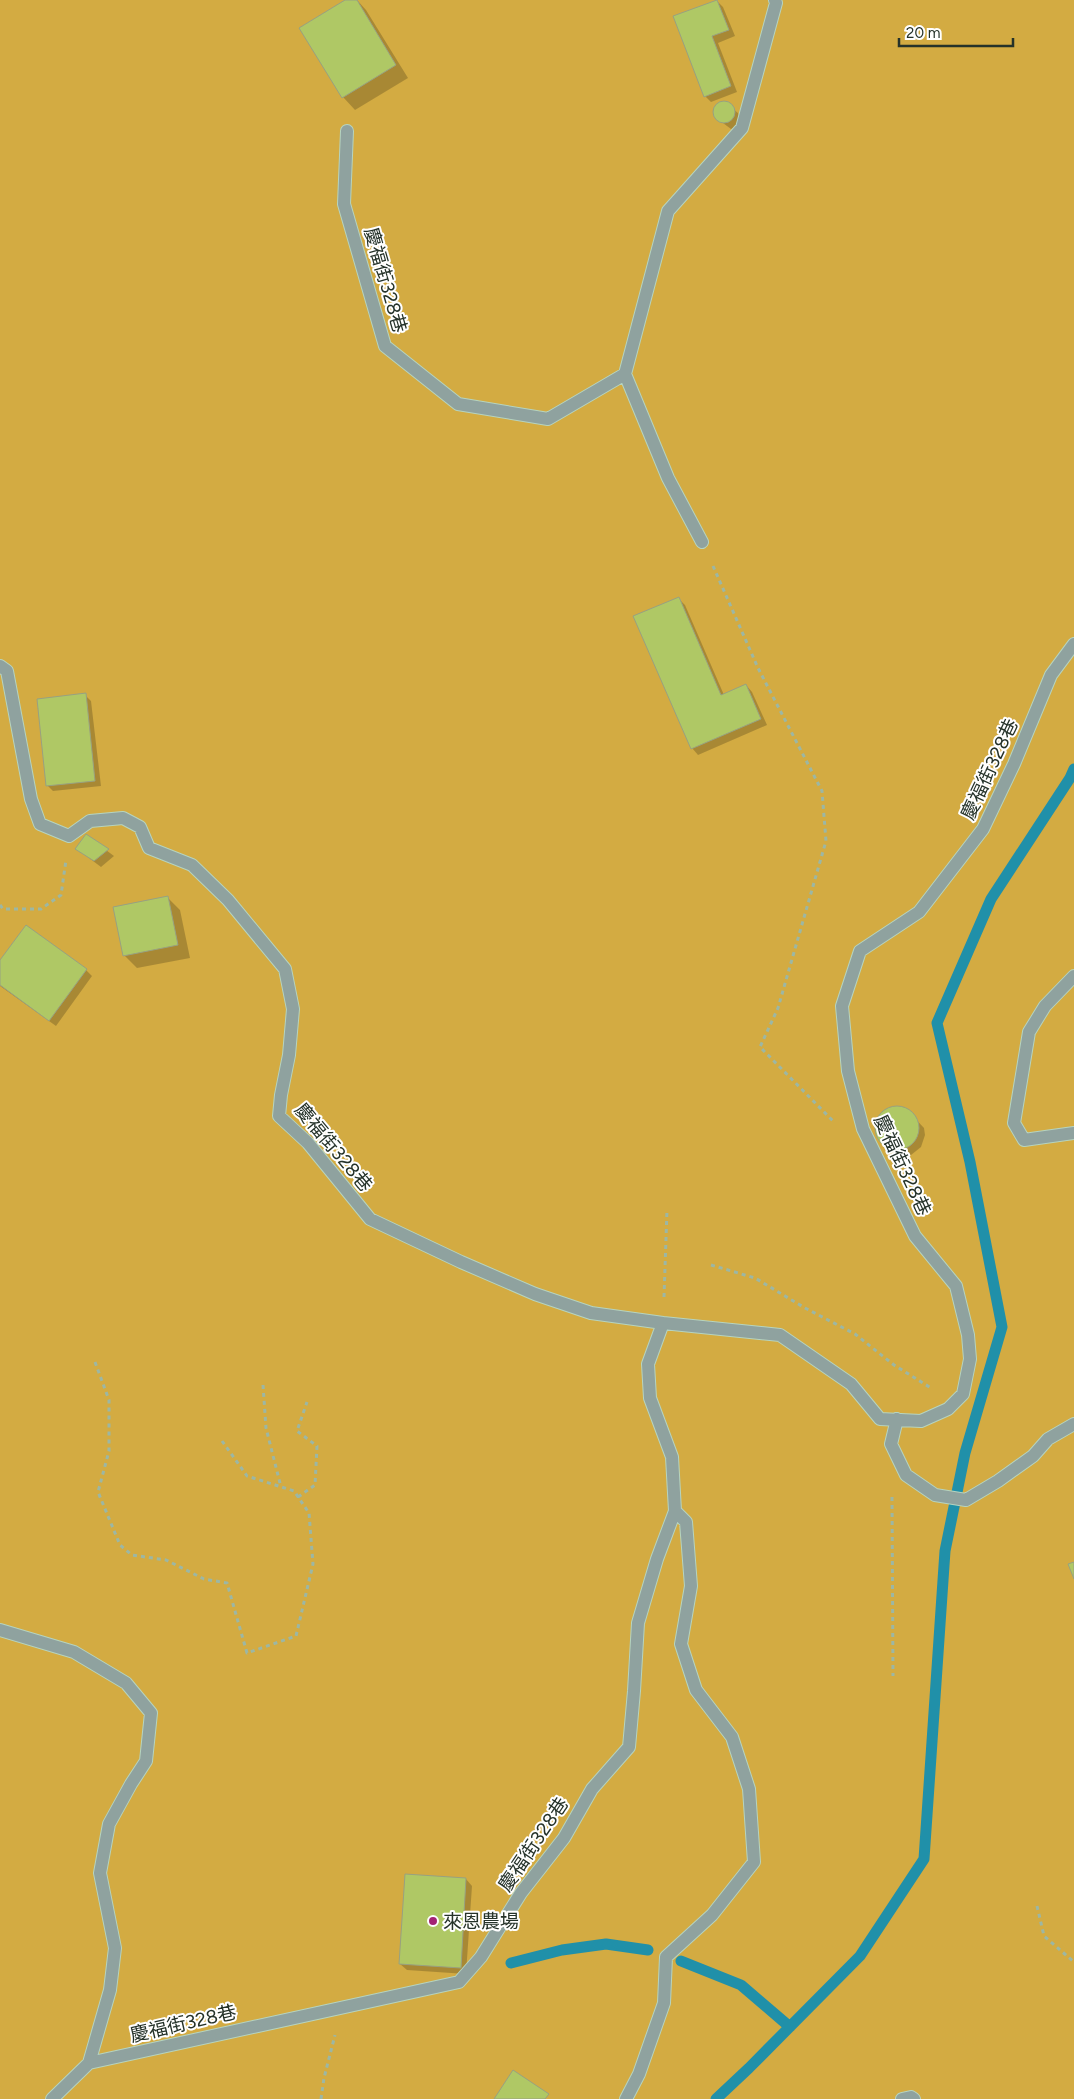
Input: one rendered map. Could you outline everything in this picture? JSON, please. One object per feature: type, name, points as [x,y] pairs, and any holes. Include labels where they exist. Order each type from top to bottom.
[{"type":"street","points":[[702,542],[668,478],[625,374],[668,211],[742,128],[775,0]]},
{"type":"street","name":"慶福街328巷","points":[[347,131],[344,204],[385,346],[458,404],[548,419],[625,374]]},
{"type":"street","name":"慶福街328巷","points":[[69,836],[90,821],[123,818],[140,827],[150,848],[192,865],[228,900],[285,969],[293,1009],[289,1055],[279,1116],[308,1144],[370,1219],[535,1294],[591,1313],[663,1323],[780,1335],[851,1384],[880,1419],[921,1421],[948,1409],[963,1394],[970,1359],[968,1335],[956,1286],[916,1236],[863,1129],[848,1071],[842,1006],[860,951],[919,912],[983,829],[1014,764],[1051,675],[1074,644]]},
{"type":"street","points":[[0,666],[8,671],[31,799],[40,824],[69,836]]},
{"type":"street","points":[[1074,976],[1045,1006],[1029,1032],[1014,1123],[1024,1140],[1074,1133]]},
{"type":"street","name":"慶福街328巷","points":[[89,2063],[459,1982],[481,1957],[521,1893],[564,1838],[592,1789],[628,1747],[638,1623],[657,1558],[674,1511],[672,1457],[650,1398],[648,1364],[663,1323]]},
{"type":"street","points":[[896,1419],[891,1444],[906,1475],[935,1495],[966,1500],[998,1481],[1033,1456],[1048,1439],[1074,1424]]},
{"type":"street","points":[[626,2099],[640,2074],[664,2003],[666,1957],[712,1915],[754,1862],[749,1789],[732,1736],[696,1690],[681,1644],[691,1586],[686,1522],[674,1511]]},
{"type":"street","points":[[0,1630],[74,1652],[126,1683],[151,1713],[146,1761],[130,1784],[109,1824],[100,1873],[115,1948],[110,1990],[89,2063],[52,2099]]},
{"type":"street","points":[[902,2099],[911,2097],[914,2099]]},
{"type":"path","points":[[702,542],[758,668],[822,790],[826,841],[778,1008],[760,1047],[836,1125]]},
{"type":"path","points":[[0,905],[3,909],[41,909],[61,895],[69,836]]},
{"type":"path","points":[[663,1323],[667,1210]]},
{"type":"path","points":[[711,1265],[755,1278],[854,1334],[894,1365],[936,1390],[948,1409]]},
{"type":"path","points":[[95,1362],[109,1400],[109,1451],[98,1492],[120,1545],[132,1555],[166,1560],[204,1579],[226,1583],[247,1652],[296,1636],[313,1564],[309,1513],[294,1491],[247,1476],[222,1441]]},
{"type":"path","points":[[263,1385],[266,1428],[281,1487]]},
{"type":"path","points":[[298,1497],[314,1485],[317,1446],[297,1431],[307,1402]]},
{"type":"path","points":[[892,1492],[893,1676]]},
{"type":"path","points":[[1037,1906],[1044,1936],[1074,1962]]},
{"type":"path","points":[[321,2099],[324,2078],[345,2006]]},
{"type":"shaded area","points":[[0,0],[1074,0],[1074,2099],[0,2099]]},
{"type":"building","points":[[345,0],[357,0],[396,65],[342,98],[299,28]]},
{"type":"building","points":[[717,0],[729,30],[712,36],[731,86],[704,97],[673,16]]},
{"type":"building","points":[[724,101],[732,104],[735,112],[732,120],[724,123],[716,120],[713,112],[716,104]]},
{"type":"building","points":[[679,597],[721,695],[746,684],[761,719],[691,749],[633,616]]},
{"type":"building","points":[[86,693],[95,781],[46,786],[37,699]]},
{"type":"building","points":[[86,834],[109,849],[94,861],[75,849]]},
{"type":"building","points":[[168,896],[178,945],[123,956],[113,907]]},
{"type":"building","points":[[26,925],[87,969],[49,1021],[0,985],[0,960]]},
{"type":"building","points":[[897,1106],[909,1110],[915,1116],[919,1128],[915,1140],[909,1146],[897,1150],[885,1146],[879,1140],[875,1128],[879,1116],[885,1110]]},
{"type":"building","points":[[1074,1562],[1074,1579],[1068,1564]]},
{"type":"building","name":"來恩農場","points":[[405,1874],[466,1878],[461,1968],[399,1964]]},
{"type":"building","points":[[513,2070],[549,2094],[545,2099],[494,2099]]},
{"type":"waterway","points":[[716,2099],[860,1956],[924,1859],[945,1551],[965,1453],[1002,1327],[970,1162],[937,1023],[991,899],[1074,769]]},
{"type":"waterway","points":[[511,1963],[562,1950],[606,1944],[648,1950]]},
{"type":"waterway","points":[[681,1961],[741,1985],[790,2027]]},
{"type":"place","name":"來恩農場","points":[[433,1921]]}]
